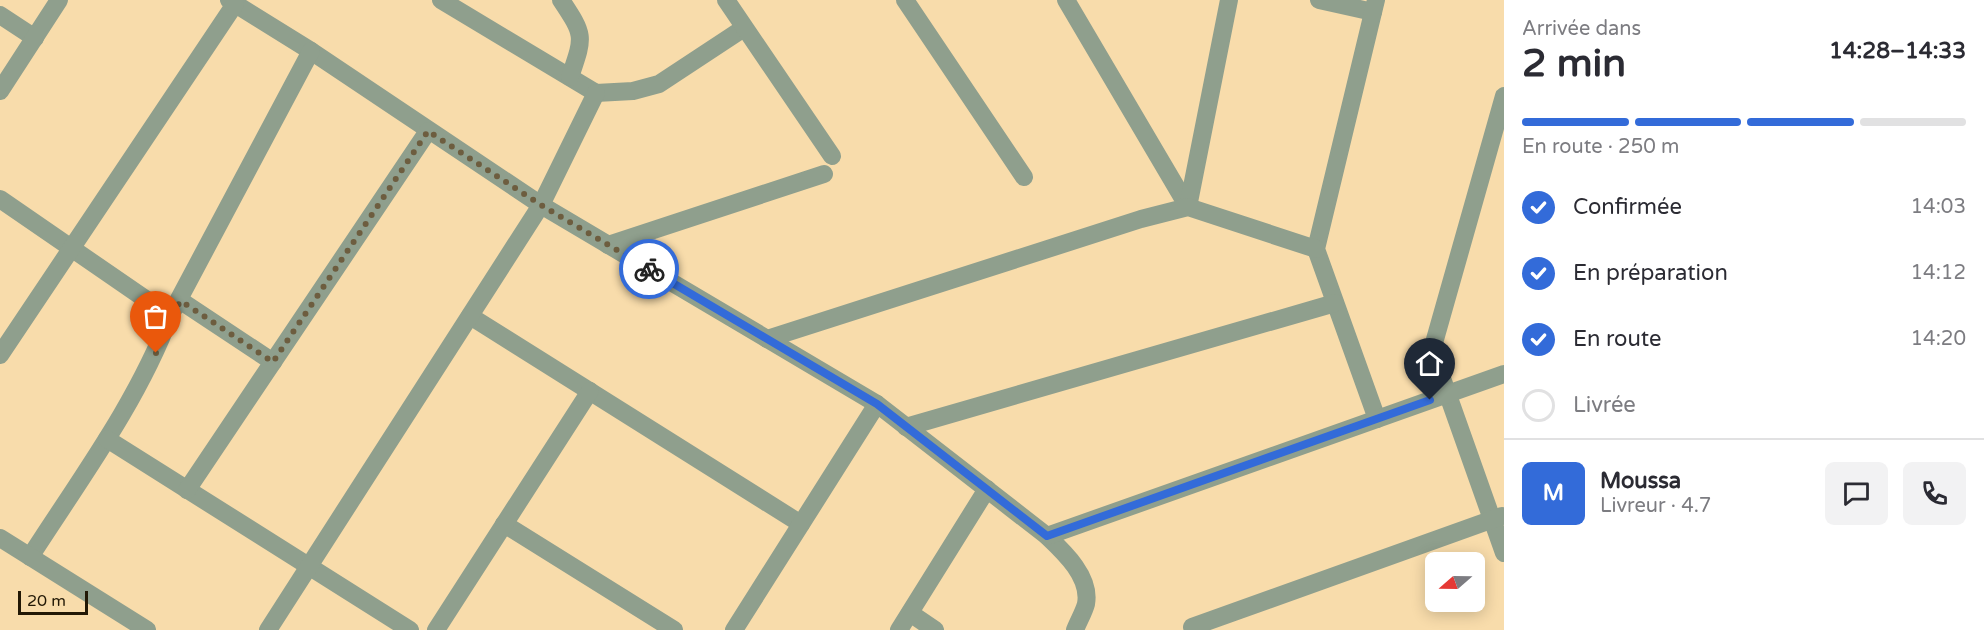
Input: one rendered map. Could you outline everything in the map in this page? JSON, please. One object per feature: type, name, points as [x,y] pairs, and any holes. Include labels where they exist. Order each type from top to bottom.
[{"type":"street","points":[[0,92],[59,0]]},
{"type":"street","points":[[441,0],[596,93],[633,91],[659,84],[744,28]]},
{"type":"street","points":[[561,0],[579,27],[582,39],[570,77]]},
{"type":"street","points":[[726,0],[832,156]]},
{"type":"street","points":[[905,0],[1024,177]]},
{"type":"street","points":[[1066,0],[1188,207]]},
{"type":"street","points":[[1188,207],[1229,0]]},
{"type":"street","points":[[1319,0],[1374,6],[1316,249],[1377,419]]},
{"type":"street","points":[[0,354],[232,2],[311,51],[541,205],[877,404],[1047,536],[1071,559],[1082,582],[1086,602],[1075,630]]},
{"type":"street","points":[[0,15],[35,38]]},
{"type":"street","points":[[30,557],[107,439],[156,353],[175,309],[311,51]]},
{"type":"street","points":[[268,630],[541,205],[596,93]]},
{"type":"street","points":[[1504,96],[1432,350],[1498,518],[1504,553]]},
{"type":"street","points":[[188,490],[428,131]]},
{"type":"street","points":[[608,245],[824,174]]},
{"type":"street","points":[[0,200],[71,248],[175,309],[273,362]]},
{"type":"street","points":[[767,339],[1130,222],[1188,207],[1316,249]]},
{"type":"street","points":[[906,427],[1335,303]]},
{"type":"street","points":[[470,316],[801,524]]},
{"type":"street","points":[[1047,536],[1504,374]]},
{"type":"street","points":[[436,630],[590,391]]},
{"type":"street","points":[[734,630],[877,404]]},
{"type":"street","points":[[107,439],[410,630]]},
{"type":"street","points":[[899,630],[987,489]]},
{"type":"street","points":[[1192,627],[1498,518]]},
{"type":"street","points":[[504,525],[674,630]]},
{"type":"street","points":[[0,538],[147,630]]},
{"type":"street","points":[[910,614],[935,630]]},
{"type":"way so far","points":[[156,353],[170,316],[181,301],[273,362],[428,131],[541,205],[649,269]]},
{"type":"route","points":[[649,269],[877,404],[1047,536],[1430,400]]}]
